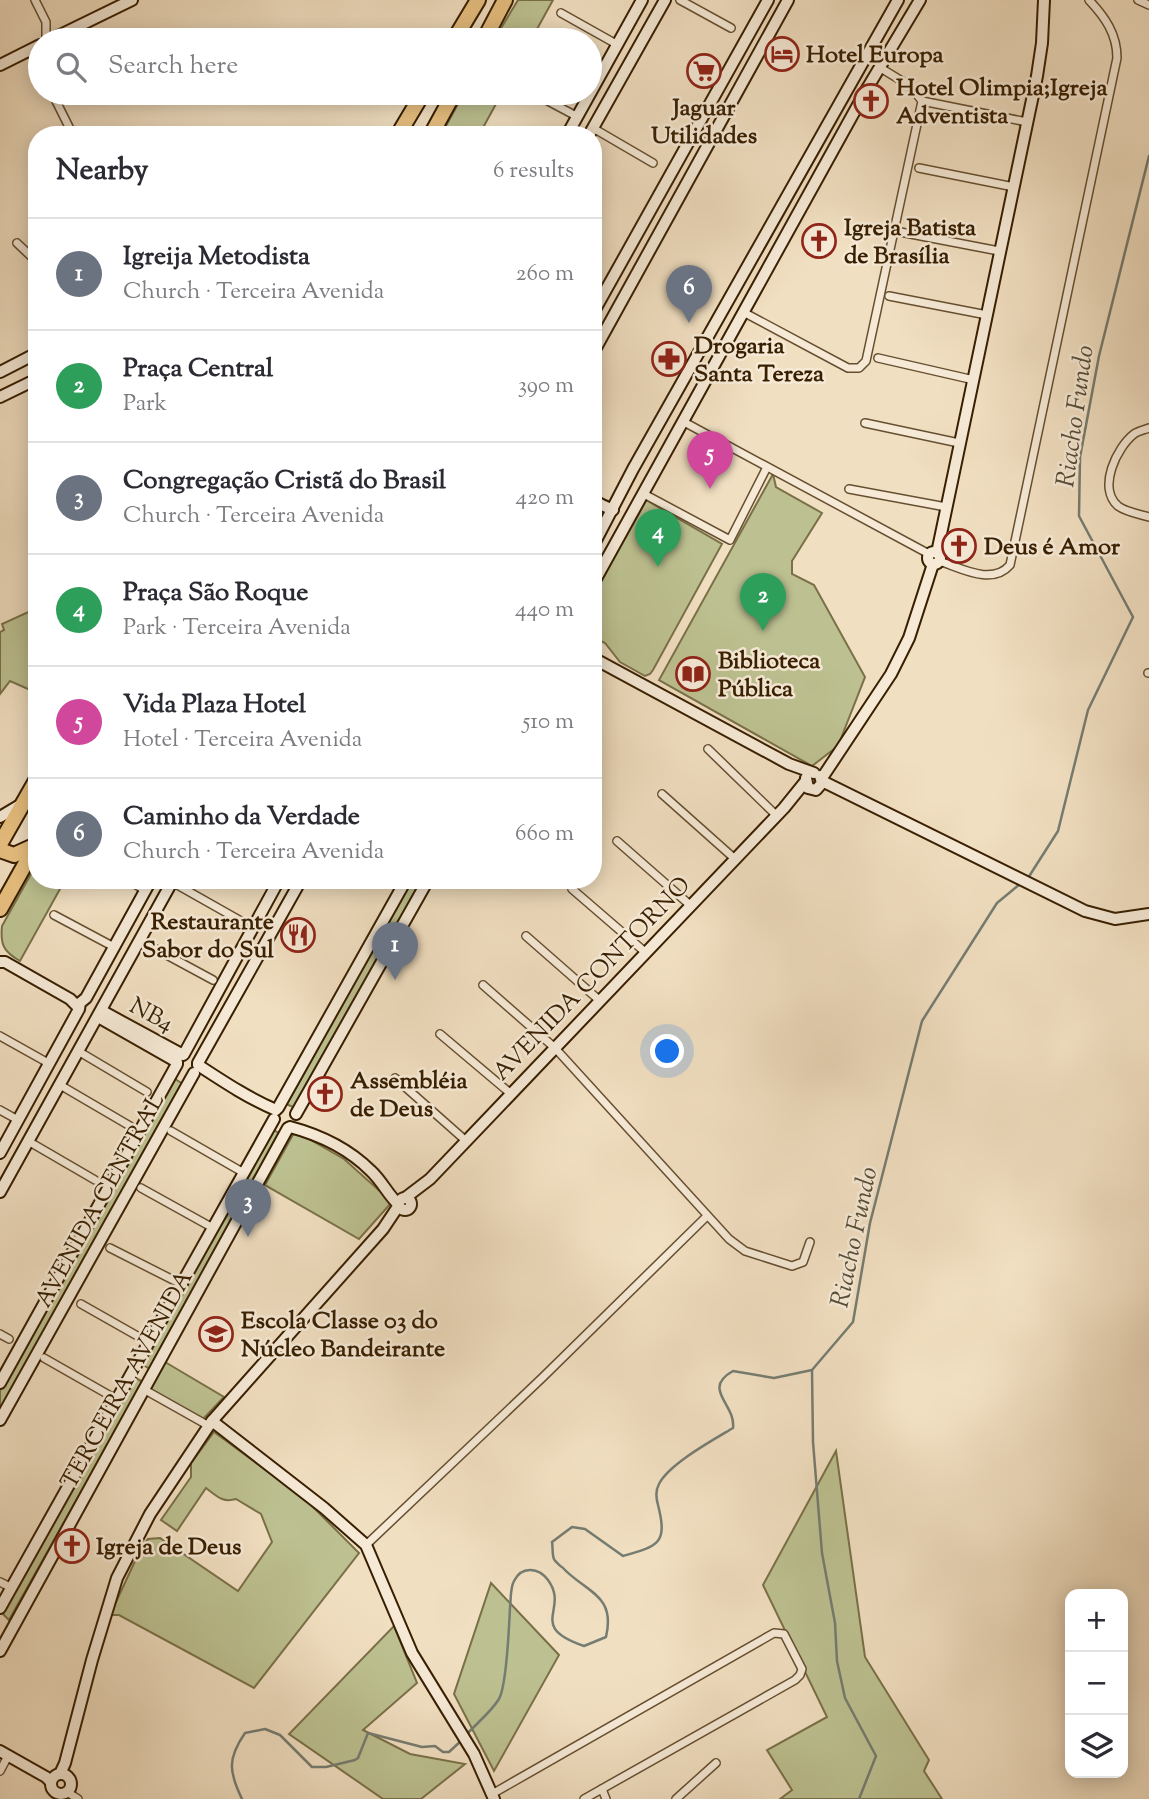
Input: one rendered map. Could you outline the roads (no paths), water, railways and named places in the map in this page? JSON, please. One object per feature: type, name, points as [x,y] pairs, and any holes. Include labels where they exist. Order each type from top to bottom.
[{"type":"highway","points":[[461,28],[478,0]]},
{"type":"highway","points":[[490,28],[506,0]]},
{"type":"highway","points":[[403,126],[416,105]]},
{"type":"highway","points":[[436,126],[447,105]]},
{"type":"highway","points":[[0,844],[28,796]]},
{"type":"highway","points":[[0,850],[14,855],[28,848]]},
{"type":"highway","points":[[0,909],[28,858]]},
{"type":"street","points":[[35,0],[47,28]]},
{"type":"street","points":[[75,28],[132,0]]},
{"type":"street","points":[[680,0],[731,28]]},
{"type":"street","points":[[602,297],[768,0]]},
{"type":"street","points":[[602,337],[788,0]]},
{"type":"street","points":[[602,519],[614,510],[641,455],[898,0]]},
{"type":"street","points":[[602,568],[877,71],[920,0]]},
{"type":"street","name":"AVENIDA CONTORNO","points":[[67,1792],[71,1784],[55,1777],[65,1763],[117,1578],[150,1514],[211,1423],[383,1229],[390,1216],[430,1179],[598,1000],[837,758],[883,690],[904,649],[935,558],[1039,65],[1044,0]]},
{"type":"street","points":[[684,422],[935,558],[987,576],[997,575],[1010,565],[1117,58],[1117,44],[1112,30],[1089,0]]},
{"type":"street","points":[[1138,0],[1149,5]]},
{"type":"street","points":[[594,126],[662,1]]},
{"type":"street","points":[[602,74],[640,3],[656,16]]},
{"type":"street","points":[[561,13],[588,28]]},
{"type":"street","points":[[46,22],[53,28]]},
{"type":"street","points":[[602,36],[618,45]]},
{"type":"street","points":[[0,65],[28,51]]},
{"type":"street","points":[[734,60],[746,74]]},
{"type":"street","points":[[860,65],[865,70],[877,71],[910,86],[922,101],[1027,122]]},
{"type":"street","points":[[728,71],[746,74]]},
{"type":"street","points":[[853,79],[868,88]]},
{"type":"street","points":[[730,298],[736,306],[848,368],[859,368],[866,360],[870,346],[922,101]]},
{"type":"street","points":[[58,105],[68,126]]},
{"type":"street","points":[[556,105],[578,117]]},
{"type":"street","points":[[573,126],[585,105]]},
{"type":"street","points":[[602,137],[653,163]]},
{"type":"street","points":[[919,168],[1014,187]]},
{"type":"street","points":[[895,231],[999,251]]},
{"type":"street","points":[[17,243],[28,253]]},
{"type":"street","points":[[889,296],[987,315]]},
{"type":"street","points":[[722,314],[730,316],[738,324]]},
{"type":"street","points":[[0,372],[28,358]]},
{"type":"street","points":[[878,358],[974,380]]},
{"type":"street","points":[[0,397],[28,383]]},
{"type":"street","points":[[865,423],[959,443]]},
{"type":"street","points":[[1149,428],[1135,433],[1117,453],[1109,485],[1116,505],[1149,517]]},
{"type":"street","points":[[641,455],[660,466]]},
{"type":"street","points":[[643,494],[730,540],[767,467]]},
{"type":"street","points":[[633,470],[652,480]]},
{"type":"street","points":[[849,489],[946,508]]},
{"type":"street","points":[[602,505],[614,510]]},
{"type":"street","points":[[602,663],[789,764],[815,781],[849,795],[1085,911],[1115,919],[1149,915]]},
{"type":"street","points":[[708,749],[781,812]]},
{"type":"street","points":[[662,794],[735,859]]},
{"type":"street","points":[[0,817],[25,801]]},
{"type":"street","points":[[617,841],[690,905]]},
{"type":"street","points":[[0,1153],[146,889]]},
{"type":"street","points":[[0,1192],[168,889]]},
{"type":"street","points":[[187,889],[241,921]]},
{"type":"street","name":"AVENIDA CENTRAL","points":[[0,1382],[274,889]]},
{"type":"street","name":"AVENIDA CENTRAL","points":[[0,1420],[296,889]]},
{"type":"street","name":"TERCEIRA AVENIDA","points":[[0,1608],[148,1342],[183,1285],[400,889]]},
{"type":"street","name":"TERCEIRA AVENIDA","points":[[2,1641],[15,1624],[423,889]]},
{"type":"street","points":[[572,889],[645,952]]},
{"type":"street","points":[[54,915],[114,947]]},
{"type":"street","points":[[526,936],[598,1000]]},
{"type":"street","points":[[139,940],[213,980]]},
{"type":"street","points":[[2,959],[82,1004],[98,999],[99,1013]]},
{"type":"street","points":[[483,985],[555,1048],[729,1239],[745,1251],[792,1266],[803,1262],[810,1242]]},
{"type":"street","points":[[82,1004],[85,1018],[99,1013]]},
{"type":"street","name":"NB4","points":[[99,1013],[181,1059]]},
{"type":"street","points":[[440,1034],[510,1093]]},
{"type":"street","points":[[0,1036],[50,1064]]},
{"type":"street","points":[[78,1051],[147,1092]]},
{"type":"street","points":[[196,1068],[192,1055],[181,1059],[181,1072],[196,1068],[217,1079],[275,1114],[281,1128],[292,1122]]},
{"type":"street","points":[[395,1079],[465,1140]]},
{"type":"street","points":[[60,1085],[130,1126]]},
{"type":"street","points":[[275,1114],[288,1107],[292,1122],[349,1153],[404,1203]]},
{"type":"street","points":[[0,1110],[18,1120]]},
{"type":"street","points":[[171,1131],[244,1172]]},
{"type":"street","points":[[28,1142],[95,1180]]},
{"type":"street","points":[[141,1188],[213,1228]]},
{"type":"street","points":[[366,1545],[707,1216]]},
{"type":"street","points":[[110,1248],[183,1285]]},
{"type":"street","points":[[81,1304],[148,1342]]},
{"type":"street","points":[[37,1316],[53,1325]]},
{"type":"street","points":[[0,1334],[9,1339]]},
{"type":"street","points":[[44,1358],[116,1399]]},
{"type":"street","points":[[133,1369],[211,1423],[324,1508],[366,1545],[412,1653],[474,1754],[493,1796],[774,1633],[784,1633],[802,1669],[795,1680],[584,1799]]},
{"type":"street","points":[[0,1582],[12,1588]]},
{"type":"street","points":[[0,1625],[15,1624]]},
{"type":"street","points":[[0,1771],[4,1754],[55,1777],[52,1788],[56,1793],[67,1792],[78,1799]]},
{"type":"street","points":[[676,1799],[716,1763]]},
{"type":"street","points":[[602,1789],[606,1799]]},
{"type":"waterway","name":"Riacho Fundo","points":[[1028,878],[1058,831],[1088,710],[1133,617],[1079,516],[1080,457],[1099,356],[1149,156]]},
{"type":"waterway","name":"Riacho Fundo","points":[[466,1735],[492,1709],[502,1692],[511,1591],[517,1576],[521,1572],[531,1570],[548,1580],[555,1600],[553,1624],[567,1639],[584,1646],[606,1637],[608,1623],[603,1603],[555,1561],[552,1542],[572,1527],[585,1529],[623,1556],[652,1546],[661,1536],[656,1492],[664,1476],[692,1453],[733,1428],[733,1419],[720,1391],[724,1378],[733,1371],[774,1378],[812,1370],[853,1322],[870,1223],[922,1021],[997,903],[1020,884]]},
{"type":"waterway","points":[[812,1370],[813,1442],[822,1553],[835,1623],[837,1661],[845,1698],[876,1756],[859,1799]]},
{"type":"waterway","name":"Riacho Fundo","points":[[242,1799],[234,1781],[232,1766],[235,1750],[245,1733],[265,1729],[280,1735],[312,1767],[326,1767],[355,1760],[368,1733],[422,1747],[435,1746],[443,1752],[449,1752],[462,1740]]},
{"type":"place","name":"Hotel Europa","points":[[782,54]]},
{"type":"place","name":"Jaguar Utilidades","points":[[704,71]]},
{"type":"place","name":"Hotel Olimpia;Igreja Adventista","points":[[871,101]]},
{"type":"place","name":"Igreja Batista de Brasília","points":[[819,241]]},
{"type":"place","name":"Caminho da Verdade","points":[[689,323]]},
{"type":"place","name":"Drogaria Santa Tereza","points":[[669,359]]},
{"type":"place","name":"Vida Plaza Hotel","points":[[710,489]]},
{"type":"place","name":"Deus é Amor","points":[[959,546]]},
{"type":"place","name":"Praça São Roque","points":[[658,567]]},
{"type":"place","name":"Praça Central","points":[[763,631]]},
{"type":"place","name":"Biblioteca Pública","points":[[693,674]]},
{"type":"place","name":"Restaurante Sabor do Sul","points":[[298,935]]},
{"type":"place","name":"Igreija Metodista","points":[[395,980]]},
{"type":"place","name":"Assembléia de Deus","points":[[325,1094]]},
{"type":"place","name":"Congregação Cristã do Brasil","points":[[248,1237]]},
{"type":"place","name":"Escola Classe 03 do Núcleo Bandeirante","points":[[216,1334]]},
{"type":"place","name":"Igreja de Deus","points":[[72,1546]]}]
